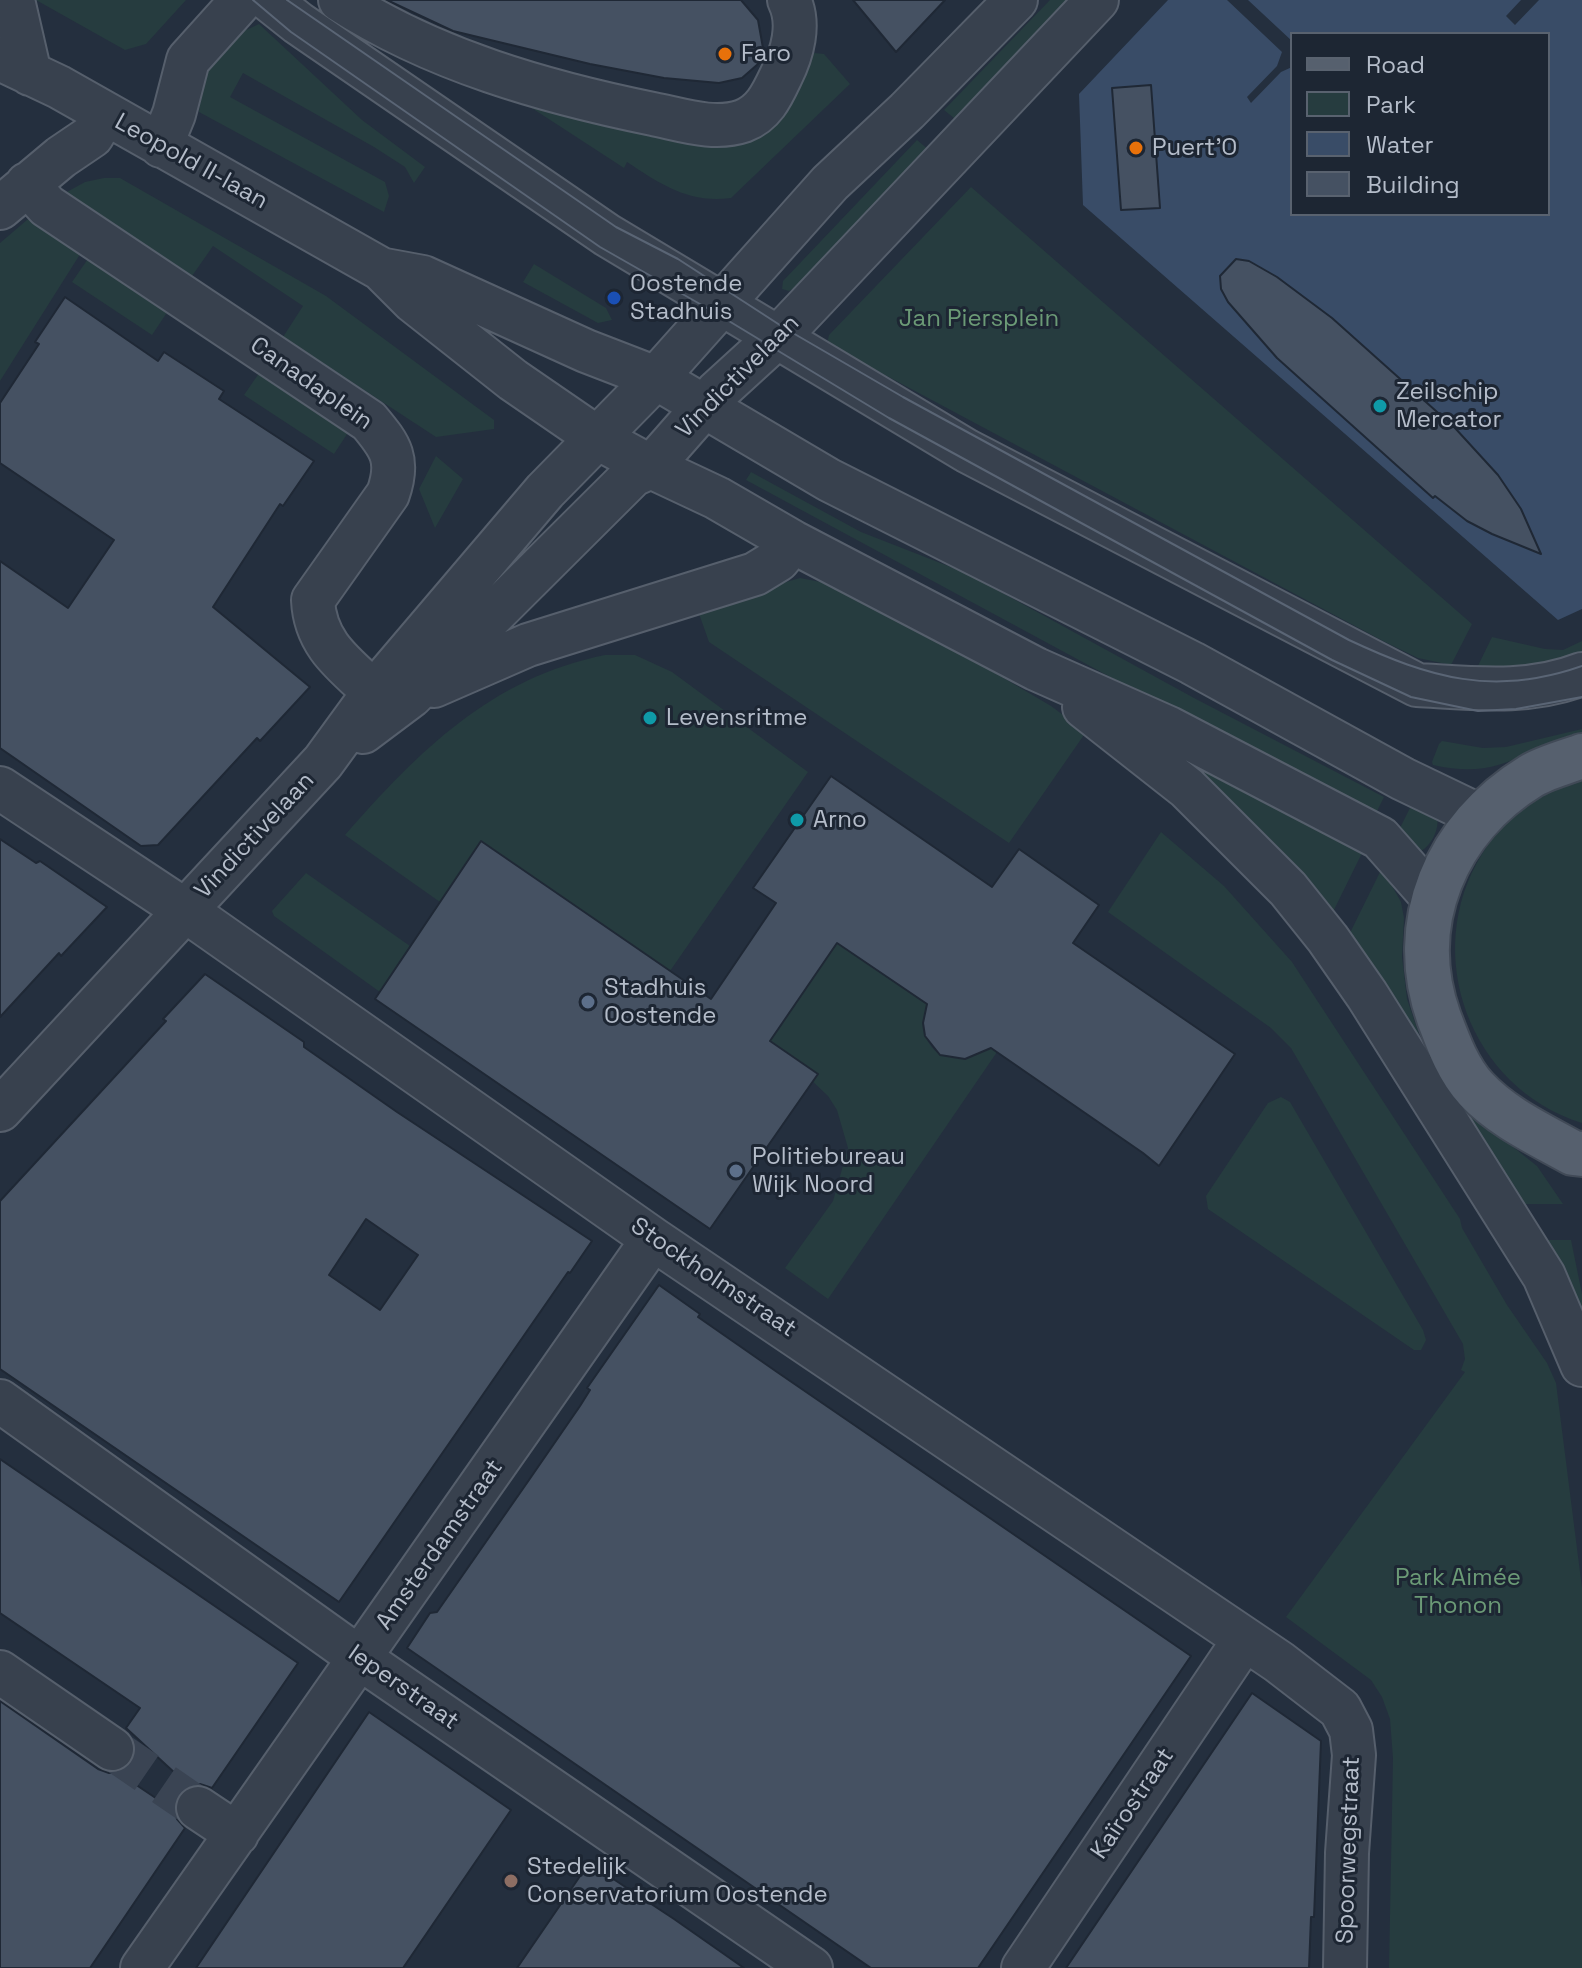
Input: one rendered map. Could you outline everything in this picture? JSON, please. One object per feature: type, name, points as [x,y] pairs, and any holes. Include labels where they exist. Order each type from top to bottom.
[{"type":"main road","points":[[1579,1163],[1515,1121],[1475,1088],[1450,1047],[1432,999],[1427,949],[1433,898],[1453,851],[1480,816],[1532,775],[1582,756]]},
{"type":"street","points":[[13,0],[15,66]]},
{"type":"street","points":[[161,146],[174,114],[188,60],[242,0]]},
{"type":"street","points":[[269,0],[509,170],[607,235],[777,338],[967,451],[1417,685],[1528,688],[1582,674]]},
{"type":"street","points":[[340,0],[375,23],[469,64],[590,101],[720,126],[745,120],[763,110],[789,57],[795,30],[789,0]]},
{"type":"street","name":"Vindictivelaan","points":[[392,694],[545,491],[656,378],[830,183],[907,111],[1016,0]]},
{"type":"street","name":"Vindictivelaan","points":[[0,1110],[323,762],[392,694],[633,475],[651,467],[717,392],[777,338],[1097,0]]},
{"type":"street","name":"Leopold II-laan","points":[[15,66],[59,87],[381,269],[413,301],[513,380],[596,437],[651,467]]},
{"type":"street","points":[[14,196],[92,136],[105,114]]},
{"type":"street","name":"Canadaplein","points":[[14,196],[47,206],[369,421],[384,438],[394,456],[394,478],[388,494],[313,600],[314,621],[331,651],[392,694]]},
{"type":"street","name":"Leopold II-laan","points":[[381,269],[423,277],[586,351],[656,378],[706,407]]},
{"type":"street","points":[[706,407],[829,480],[1192,663],[1403,779],[1480,816]]},
{"type":"street","points":[[651,467],[717,498],[793,542],[1036,669],[1169,728],[1380,838],[1433,898]]},
{"type":"street","points":[[392,694],[528,645],[755,574],[778,560],[793,542]]},
{"type":"street","points":[[1036,669],[1187,788],[1288,889],[1320,929],[1367,995],[1544,1276],[1582,1365]]},
{"type":"street","name":"Stockholmstraat","points":[[0,788],[186,911],[653,1239],[846,1367],[1244,1640]]},
{"type":"street","name":"Amsterdamstraat","points":[[142,1968],[653,1239]]},
{"type":"street","name":"Ieperstraat","points":[[0,1401],[361,1659],[811,1968]]},
{"type":"street","name":"Kaïrostraat","points":[[1023,1968],[1244,1640]]},
{"type":"street","name":"Spoorwegstraat","points":[[1244,1640],[1319,1691],[1340,1709],[1351,1730],[1354,1755],[1347,1853],[1345,1968]]},
{"type":"street","points":[[0,1672],[112,1749]]},
{"type":"street","points":[[198,1808],[237,1834]]},
{"type":"green space","points":[[36,0],[186,0],[146,44],[125,50]]},
{"type":"green space","points":[[1050,0],[1076,0],[959,122],[944,110]]},
{"type":"green space","points":[[259,24],[362,120],[425,167],[414,183],[405,167],[374,147],[243,73],[230,97],[385,182],[389,196],[384,212],[199,112],[204,73],[240,33]]},
{"type":"green space","points":[[814,53],[824,54],[850,84],[731,198],[689,195],[664,185],[627,162],[624,168],[521,101],[691,137]]},
{"type":"green space","points":[[917,140],[930,151],[805,282],[789,291],[782,289],[783,281]]},
{"type":"green space","points":[[120,178],[326,296],[494,420],[494,429],[436,437],[283,337],[303,306],[213,246],[192,276],[65,193],[85,182]]},
{"type":"green space","name":"Jan Piersplein","points":[[971,187],[1472,624],[1451,665],[1418,658],[1385,642],[827,344],[829,335]]},
{"type":"green space","points":[[34,214],[84,248],[0,381],[0,243]]},
{"type":"green space","points":[[92,253],[172,305],[152,335],[72,282]]},
{"type":"green space","points":[[534,264],[606,308],[612,320],[598,323],[523,282]]},
{"type":"green space","points":[[264,366],[353,425],[334,454],[244,395]]},
{"type":"green space","points":[[436,456],[463,479],[435,528],[419,489]]},
{"type":"green space","points":[[751,472],[861,532],[966,573],[1194,698],[1384,797],[1373,819],[746,480]]},
{"type":"green space","points":[[800,578],[851,588],[1051,706],[1086,732],[1009,843],[709,642],[697,608]]},
{"type":"green space","points":[[1492,637],[1563,650],[1582,641],[1582,657],[1555,666],[1475,672]]},
{"type":"green space","points":[[605,655],[635,655],[672,672],[808,772],[670,971],[481,841],[440,902],[345,835],[401,775],[460,722],[527,681],[564,666]]},
{"type":"green space","points":[[1582,729],[1582,732],[1495,766],[1457,769],[1433,765],[1432,762],[1442,741],[1483,748],[1506,747]]},
{"type":"green space","points":[[1171,751],[1362,853],[1329,920]]},
{"type":"green space","points":[[1582,776],[1582,1123],[1543,1105],[1510,1080],[1485,1049],[1467,1013],[1457,974],[1456,933],[1464,893],[1492,840],[1526,808]]},
{"type":"green space","points":[[1411,806],[1437,816],[1434,837],[1419,852],[1397,834]]},
{"type":"green space","name":"Park Aimée Thonon","points":[[1161,832],[1224,886],[1292,962],[1460,1219],[1462,1228],[1507,1305],[1547,1363],[1556,1383],[1582,1588],[1582,1968],[1389,1968],[1393,1758],[1390,1719],[1382,1697],[1371,1680],[1286,1617],[1465,1372],[1461,1370],[1465,1359],[1463,1344],[1291,1048],[1271,1028],[1108,912]]},
{"type":"green space","points":[[1382,868],[1401,902],[1407,999],[1424,1049],[1468,1111],[1537,1166],[1563,1204],[1516,1204],[1346,941]]},
{"type":"green space","points":[[306,873],[410,946],[380,992],[274,916],[272,911]]},
{"type":"green space","points":[[837,943],[929,1006],[924,1032],[940,1055],[965,1059],[985,1045],[997,1052],[828,1299],[785,1268],[833,1201],[848,1148],[837,1110],[828,1096],[770,1041]]},
{"type":"green space","points":[[1281,1097],[1290,1102],[1423,1330],[1426,1340],[1421,1350],[1414,1350],[1208,1209],[1206,1196],[1268,1103]]},
{"type":"green space","points":[[1540,1240],[1571,1240],[1582,1294],[1582,1323]]},
{"type":"water","points":[[1168,0],[1582,0],[1582,609],[1558,620],[1083,205],[1079,94]]},
{"type":"pier","points":[[1227,0],[1248,0],[1290,39],[1290,68],[1281,72],[1251,103],[1247,97],[1277,66],[1282,52]]},
{"type":"pier","points":[[1521,0],[1539,0],[1515,25],[1506,16]]},
{"type":"building","points":[[387,0],[741,0],[758,20],[763,48],[758,64],[742,78],[719,83],[664,78],[590,64],[453,31]]},
{"type":"building","points":[[853,0],[945,0],[896,52]]},
{"type":"building","name":"Puert'O","points":[[1151,85],[1160,208],[1121,210],[1112,88]]},
{"type":"building","name":"Zeilschip Mercator","points":[[1236,259],[1249,261],[1277,277],[1332,318],[1455,428],[1498,475],[1521,509],[1541,554],[1492,534],[1467,521],[1435,496],[1433,498],[1277,358],[1228,302],[1221,289],[1220,276]]},
{"type":"building","points":[[65,297],[158,361],[164,352],[224,391],[219,399],[314,461],[283,506],[280,504],[213,607],[310,687],[260,741],[257,738],[158,845],[141,846],[0,748],[0,561],[68,608],[114,540],[0,463],[0,403],[39,344],[35,342]]},
{"type":"building","name":"Stadhuis Oostende","points":[[831,776],[992,887],[1019,849],[1099,905],[1073,943],[1235,1054],[1159,1166],[991,1048],[965,1059],[940,1055],[925,1036],[923,1023],[927,1004],[837,943],[770,1041],[818,1074],[710,1229],[375,999],[481,841],[711,999],[776,903],[753,888]]},
{"type":"building","points":[[0,839],[36,863],[40,861],[107,907],[0,1017]]},
{"type":"building","points":[[205,974],[304,1042],[304,1047],[397,1112],[592,1241],[339,1602],[0,1369],[0,1201],[166,1021],[163,1019]],"holes":[[[366,1219],[418,1255],[380,1310],[329,1275]]]},
{"type":"building","points":[[659,1285],[700,1314],[698,1317],[1191,1656],[978,1968],[871,1968],[407,1648],[430,1613],[437,1612],[529,1480],[580,1406],[590,1390],[587,1388]]},
{"type":"building","points":[[0,1459],[298,1663],[212,1788],[200,1784],[189,1786],[126,1728],[140,1708],[0,1613]]},
{"type":"building","points":[[1252,1693],[1321,1741],[1309,1968],[1066,1968]]},
{"type":"building","points":[[0,1701],[98,1769],[117,1772],[175,1811],[185,1828],[90,1968],[0,1968]]},
{"type":"building","points":[[369,1712],[511,1810],[403,1968],[196,1968]]},
{"type":"building","points":[[589,1863],[674,1919],[744,1968],[517,1968]]},
{"type":"tunnel","points":[[112,1749],[198,1808]]},
{"type":"tram line","points":[[253,0],[291,32],[600,247],[889,418],[1332,660],[1411,697],[1478,711],[1516,709],[1582,697]]},
{"type":"tram line","points":[[287,0],[616,227],[678,259],[786,329],[903,397],[1349,640],[1407,664],[1463,679],[1520,680],[1582,666]]},
{"type":"place","name":"Faro","points":[[725,54]]},
{"type":"place","name":"Puert'O","points":[[1136,148]]},
{"type":"place","name":"Oostende Stadhuis","points":[[614,298]]},
{"type":"place","name":"Zeilschip Mercator","points":[[1380,406]]},
{"type":"place","name":"Levensritme","points":[[650,718]]},
{"type":"place","name":"Arno","points":[[797,820]]},
{"type":"place","name":"Stadhuis Oostende","points":[[588,1002]]},
{"type":"place","name":"Politiebureau Wijk Noord","points":[[736,1171]]},
{"type":"place","name":"Stedelijk Conservatorium Oostende","points":[[511,1881]]}]
